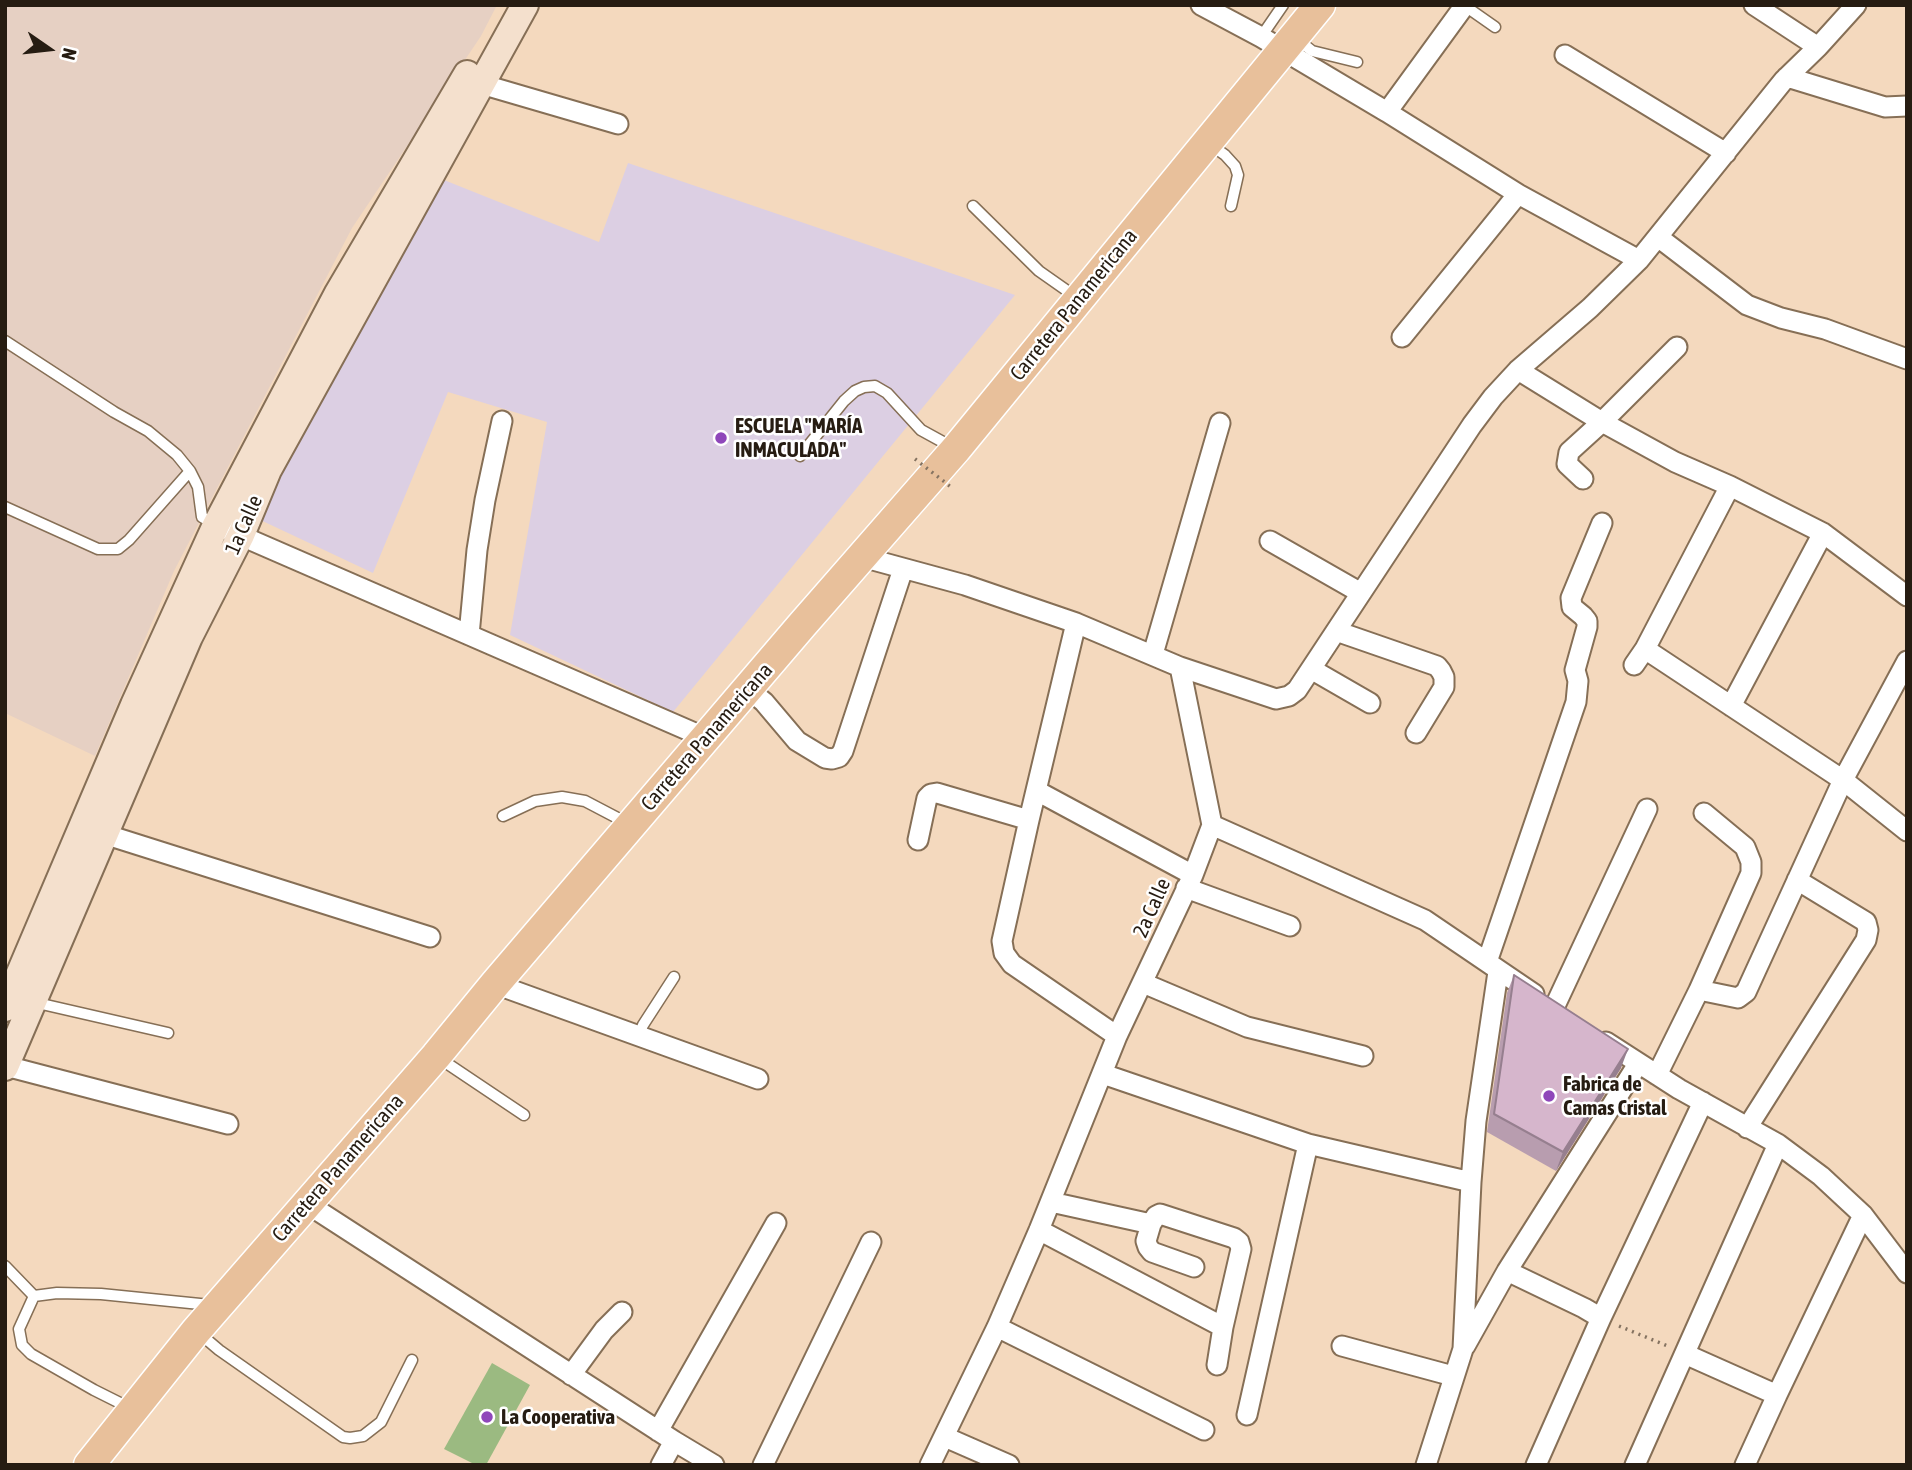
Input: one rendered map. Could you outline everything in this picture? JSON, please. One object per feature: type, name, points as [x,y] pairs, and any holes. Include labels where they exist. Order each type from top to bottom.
[{"type":"main road","name":"Carretera Panamericana","points":[[89,1465],[196,1331],[436,1056],[631,825],[956,449],[1208,142],[1280,41],[1320,5]]},
{"type":"street","name":"1a Calle","points":[[5,1007],[134,705],[216,525],[338,293],[506,5]]},
{"type":"street","name":"1a Calle","points":[[5,1066],[189,637],[241,535],[268,470],[525,5]]},
{"type":"street","points":[[1201,5],[1280,41],[1518,194],[1639,260]]},
{"type":"street","points":[[1754,5],[1818,47]]},
{"type":"street","points":[[862,557],[964,585],[1076,622],[1180,667],[1276,699],[1289,696],[1297,690],[1493,397],[1518,370],[1639,260],[1787,76],[1856,5]]},
{"type":"street","points":[[1387,112],[1465,6]]},
{"type":"street","points":[[1565,55],[1726,153]]},
{"type":"street","points":[[1787,76],[1885,107],[1907,106]]},
{"type":"street","points":[[481,84],[618,124]]},
{"type":"street","points":[[1402,337],[1518,194]]},
{"type":"street","points":[[1658,237],[1747,305],[1781,318],[1825,329],[1907,359]]},
{"type":"street","points":[[1583,480],[1567,464],[1569,452],[1677,347]]},
{"type":"street","points":[[1518,370],[1602,422],[1675,462],[1730,486],[1823,533],[1907,596]]},
{"type":"street","points":[[469,635],[479,538],[502,421]]},
{"type":"street","points":[[1153,654],[1220,423]]},
{"type":"street","points":[[1730,486],[1640,657],[1731,706],[1843,780],[1907,831]]},
{"type":"street","points":[[1462,1349],[1471,1182],[1493,967],[1576,702],[1578,681],[1575,670],[1587,621],[1572,607],[1571,598],[1602,523]]},
{"type":"street","points":[[216,525],[706,738]]},
{"type":"street","points":[[1731,706],[1823,533]]},
{"type":"street","points":[[1270,541],[1361,593]]},
{"type":"street","points":[[748,689],[764,702],[797,741],[825,758],[839,757],[903,569]]},
{"type":"street","points":[[1076,622],[1002,941],[1003,953],[1012,964],[1117,1036]]},
{"type":"street","points":[[1336,631],[1437,666],[1441,671],[1444,687],[1416,733]]},
{"type":"street","points":[[1699,990],[1738,998],[1743,995],[1843,780],[1907,661]]},
{"type":"street","points":[[1180,667],[1212,825],[1425,920],[1560,1011],[1647,809]]},
{"type":"street","points":[[1311,669],[1370,704]]},
{"type":"street","points":[[1037,791],[1189,882],[1290,926]]},
{"type":"street","points":[[918,840],[927,798],[931,794],[937,793],[1029,820]]},
{"type":"street","points":[[1657,1075],[1699,990],[1751,873],[1752,862],[1745,847],[1704,813]]},
{"type":"street","name":"2a Calle","points":[[930,1465],[997,1327],[1051,1202],[1117,1036],[1189,882],[1212,825]]},
{"type":"street","points":[[104,834],[430,937]]},
{"type":"street","points":[[1747,1128],[1866,940],[1866,922],[1797,880]]},
{"type":"street","points":[[1143,983],[1247,1027],[1363,1056]]},
{"type":"street","points":[[495,984],[758,1079]]},
{"type":"street","points":[[1587,1029],[1657,1075],[1778,1144],[1821,1176],[1863,1215],[1907,1273]]},
{"type":"street","points":[[1426,1465],[1462,1349],[1507,1271],[1638,1063]]},
{"type":"street","points":[[5,1066],[228,1124]]},
{"type":"street","points":[[1103,1074],[1308,1144],[1471,1182]]},
{"type":"street","points":[[1536,1465],[1601,1318],[1703,1102]]},
{"type":"street","points":[[1247,1415],[1308,1144]]},
{"type":"street","points":[[1635,1465],[1778,1144]]},
{"type":"street","points":[[1051,1202],[1152,1224]]},
{"type":"street","points":[[306,1203],[714,1465]]},
{"type":"street","points":[[1194,1267],[1152,1252],[1148,1247],[1146,1241],[1156,1216],[1160,1214],[1239,1242],[1241,1249],[1217,1365]]},
{"type":"street","points":[[1745,1465],[1863,1215]]},
{"type":"street","points":[[661,1465],[666,1436],[776,1223]]},
{"type":"street","points":[[1039,1230],[1223,1327]]},
{"type":"street","points":[[763,1465],[871,1242]]},
{"type":"street","points":[[1507,1271],[1601,1318]]},
{"type":"street","points":[[571,1375],[604,1330],[622,1312]]},
{"type":"street","points":[[997,1327],[1204,1430]]},
{"type":"street","points":[[1342,1346],[1453,1376]]},
{"type":"street","points":[[1685,1354],[1777,1395]]},
{"type":"street","points":[[945,1437],[1009,1465]]},
{"type":"lane","points":[[1283,5],[1280,41],[1357,62]]},
{"type":"lane","points":[[1465,6],[1495,27]]},
{"type":"lane","points":[[1208,142],[1235,166],[1238,175],[1231,206]]},
{"type":"lane","points":[[974,206],[1038,271],[1079,299]]},
{"type":"lane","points":[[5,341],[148,431],[177,455],[198,487],[202,517],[216,525]]},
{"type":"lane","points":[[800,456],[844,401],[855,391],[875,386],[887,393],[921,430],[956,449]]},
{"type":"lane","points":[[5,506],[98,549],[118,549],[190,471]]},
{"type":"lane","points":[[503,817],[535,801],[562,797],[585,801],[631,825]]},
{"type":"lane","points":[[639,1035],[674,977]]},
{"type":"lane","points":[[32,1002],[168,1033]]},
{"type":"lane","points":[[436,1056],[524,1115]]},
{"type":"lane","points":[[5,1266],[34,1296]]},
{"type":"lane","points":[[34,1296],[57,1293],[101,1294],[218,1306]]},
{"type":"lane","points":[[34,1296],[19,1328],[22,1345],[32,1354],[133,1410]]},
{"type":"lane","points":[[196,1331],[342,1437],[363,1436],[381,1422],[412,1360]]},
{"type":"path","points":[[915,459],[951,487]]},
{"type":"path","points":[[1601,1318],[1685,1354]]},
{"type":"shaded area","points":[[5,5],[497,5],[481,36],[352,228],[174,571],[95,756],[5,713]]},
{"type":"shaded area","name":"ESCUELA \"MARÍA INMACULADA\"","points":[[628,163],[1015,295],[673,712],[510,635],[547,422],[448,392],[373,573],[254,517],[439,178],[599,242]]},
{"type":"green space","name":"La Cooperativa","points":[[492,1363],[530,1385],[486,1465],[476,1465],[444,1449]]},
{"type":"building","name":"Fabrica de Camas Cristal","points":[[1514,975],[1628,1049],[1563,1152],[1494,1114]]},
{"type":"place","name":"ESCUELA \"MARÍA INMACULADA\"","points":[[721,438]]},
{"type":"place","name":"Fabrica de Camas Cristal","points":[[1549,1096]]},
{"type":"place","name":"La Cooperativa","points":[[487,1417]]}]
